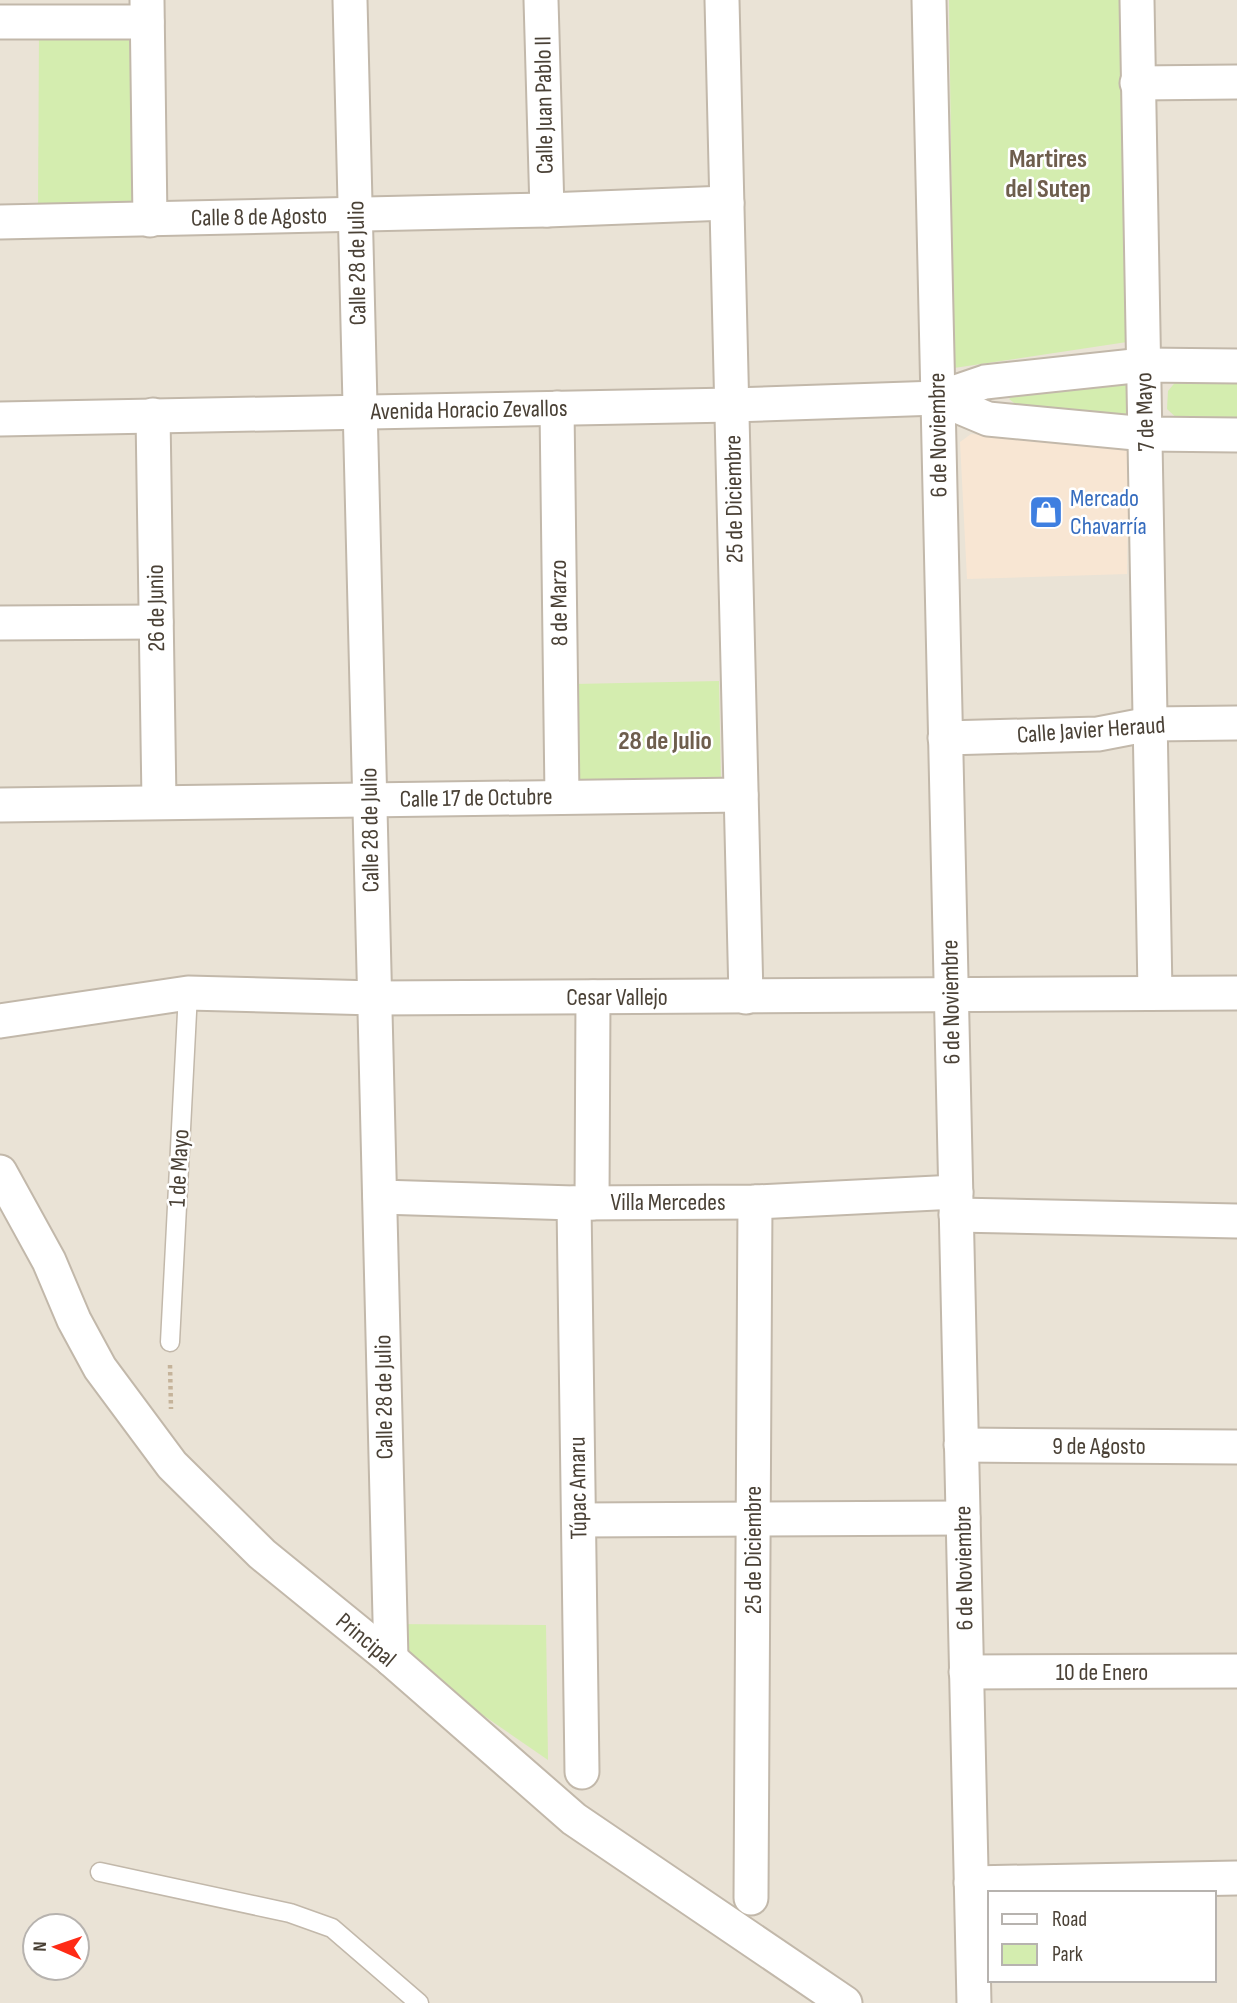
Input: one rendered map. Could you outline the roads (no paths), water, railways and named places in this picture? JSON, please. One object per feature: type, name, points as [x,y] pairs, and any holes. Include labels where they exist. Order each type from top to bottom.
[{"type":"street","name":"Calle 28 de Julio","points":[[351,0],[391,1660]]},
{"type":"street","name":"Calle Juan Pablo II","points":[[541,0],[547,210]]},
{"type":"street","name":"25 de Diciembre","points":[[722,0],[746,997]]},
{"type":"street","name":"6 de Noviembre","points":[[929,0],[974,2003]]},
{"type":"street","name":"7 de Mayo","points":[[1137,0],[1155,992]]},
{"type":"street","points":[[0,22],[147,11],[150,220]]},
{"type":"street","points":[[1137,83],[1237,82]]},
{"type":"street","name":"Calle 8 de Agosto","points":[[0,222],[547,210],[727,203]]},
{"type":"street","name":"Avenida Horacio Zevallos","points":[[0,419],[732,405],[937,398],[985,382],[1143,365],[1237,366]]},
{"type":"street","name":"Avenida Horacio Zevallos","points":[[937,398],[988,419],[1146,434],[1237,435]]},
{"type":"street","name":"8 de Marzo","points":[[557,408],[562,797]]},
{"type":"street","name":"26 de Junio","points":[[153,415],[159,801]]},
{"type":"street","points":[[0,624],[156,622]]},
{"type":"street","name":"Calle Javier Heraud","points":[[945,738],[1098,734],[1150,724],[1237,723]]},
{"type":"street","name":"Calle 17 de Octubre","points":[[0,805],[741,795]]},
{"type":"street","name":"Cesar Vallejo","points":[[0,1021],[188,993],[374,998],[593,998],[1237,993]]},
{"type":"street","name":"Túpac Amaru","points":[[582,1772],[579,1520],[583,1203],[593,998]]},
{"type":"street","name":"Principal","points":[[0,1172],[49,1261],[74,1320],[100,1368],[172,1465],[262,1554],[391,1660],[574,1819],[845,2003]]},
{"type":"street","name":"Villa Mercedes","points":[[380,1197],[583,1203],[956,1203],[1237,1221]]},
{"type":"street","name":"25 de Diciembre","points":[[751,1898],[755,1202]]},
{"type":"street","name":"9 de Agosto","points":[[961,1445],[1237,1447]]},
{"type":"street","points":[[579,1520],[963,1518]]},
{"type":"street","name":"10 de Enero","points":[[967,1672],[1237,1671]]},
{"type":"street","points":[[971,1883],[1237,1878]]},
{"type":"lane","name":"1 de Mayo","points":[[170,1342],[188,993]]},
{"type":"lane","points":[[100,1872],[290,1913],[332,1928],[419,2003]]},
{"type":"place","name":"Mercado Chavarría","points":[[1046,512]]},
{"type":"district","name":"Martires del Sutep","points":[[1048,174]]},
{"type":"district","name":"28 de Julio","points":[[665,741]]}]
